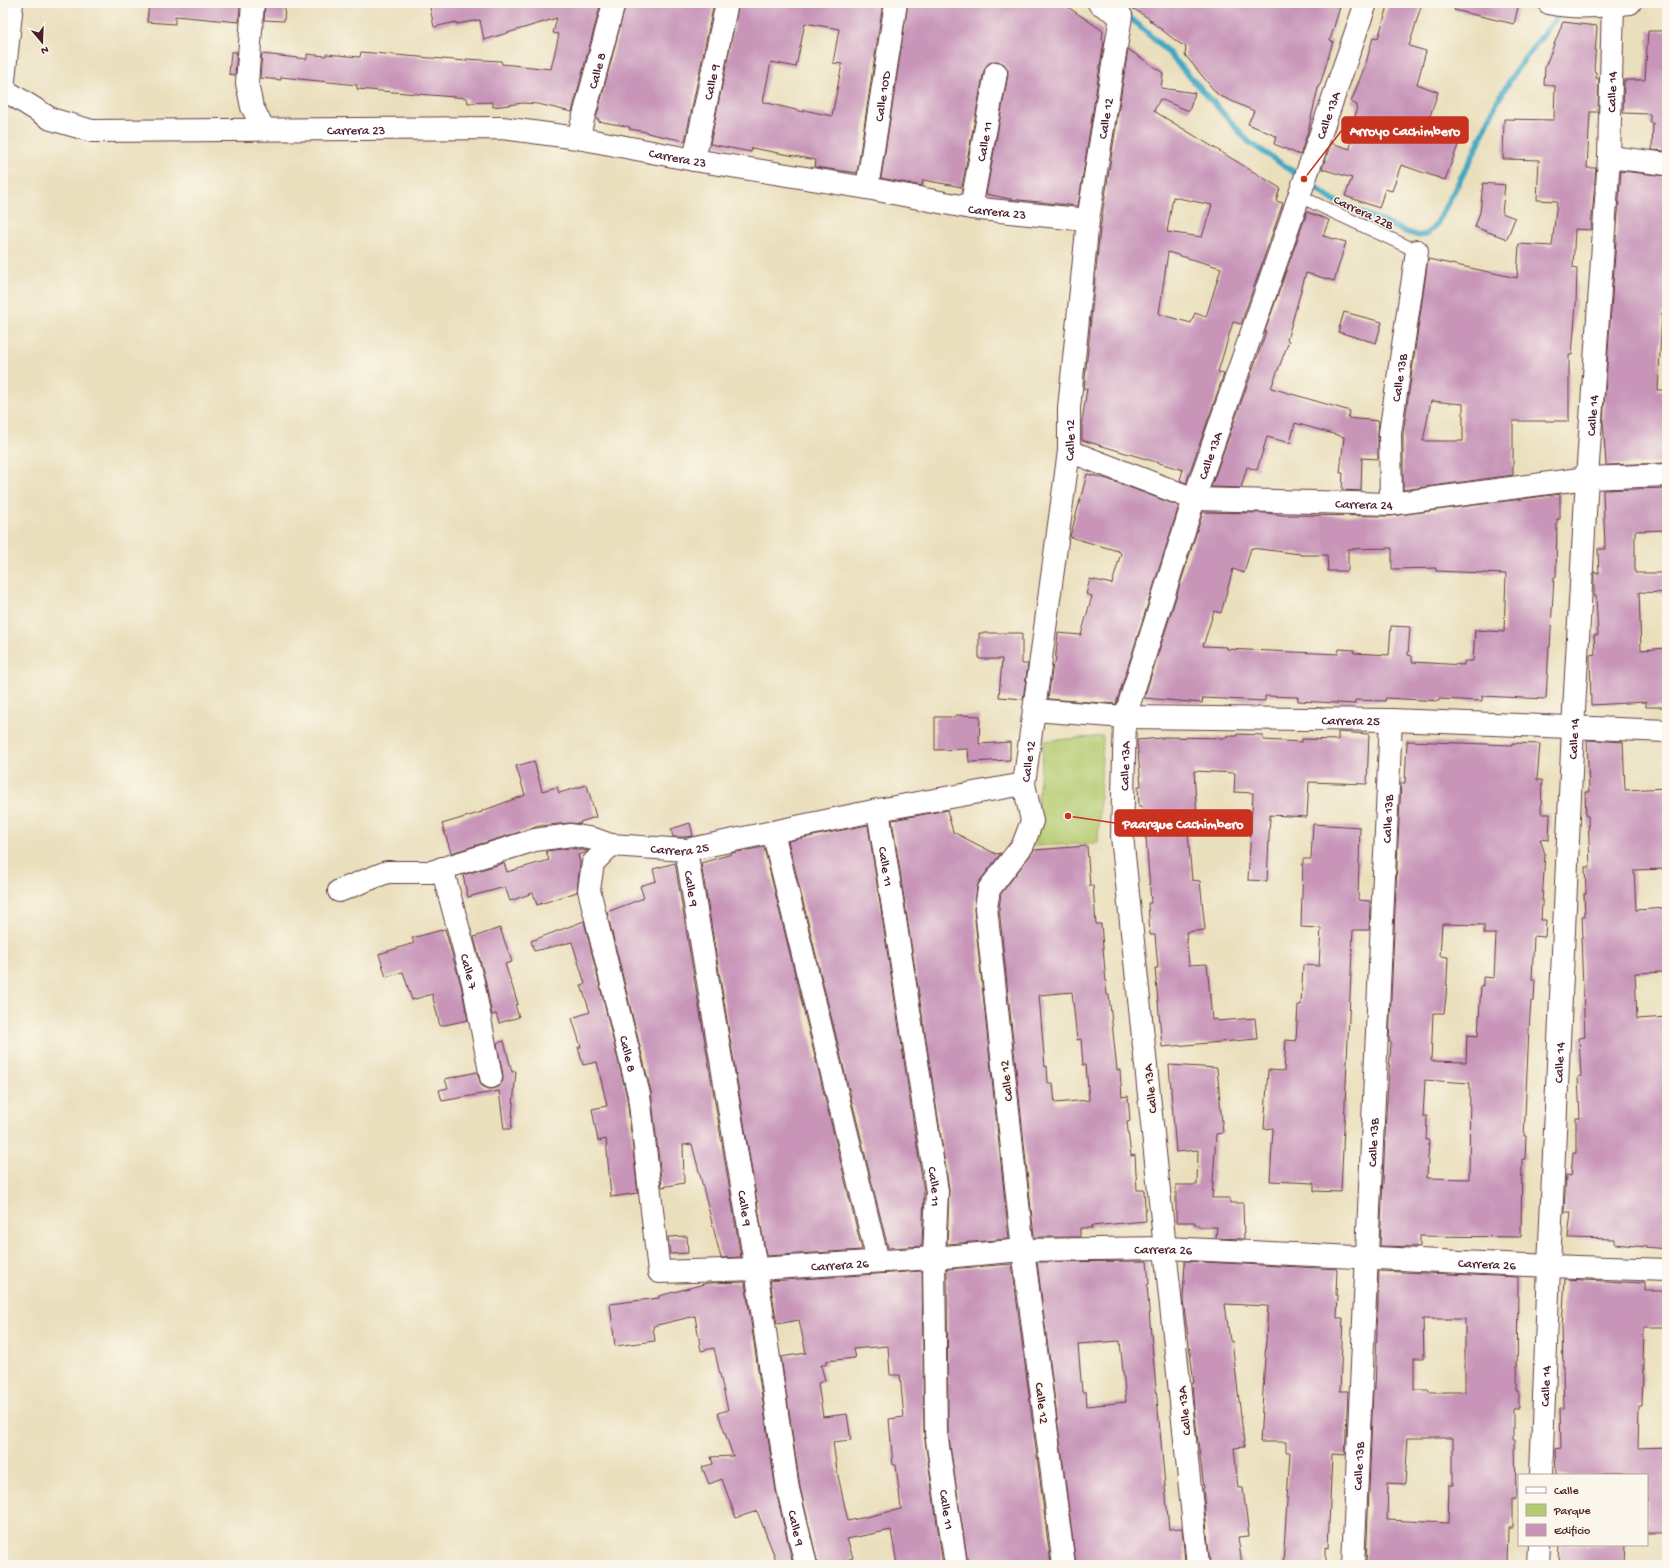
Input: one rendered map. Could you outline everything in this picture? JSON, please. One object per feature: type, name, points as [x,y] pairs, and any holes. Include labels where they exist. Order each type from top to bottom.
[{"type":"street","name":"Carrera 23","points":[[12,3],[3,89],[51,119],[92,131],[502,128],[578,138],[694,160],[867,188],[971,208],[1088,220]]},
{"type":"street","points":[[253,3],[247,83],[252,107],[264,129]]},
{"type":"street","name":"Calle 8","points":[[578,138],[614,3]]},
{"type":"street","name":"Calle 9","points":[[694,160],[726,3]]},
{"type":"street","name":"Calle 10D","points":[[867,188],[896,3]]},
{"type":"street","name":"Calle 12","points":[[1064,1565],[1023,1250],[986,908],[988,889],[1023,845],[1032,821],[1024,784],[1069,451],[1069,408],[1088,220],[1121,16],[1099,3]]},
{"type":"street","name":"Calle 13A","points":[[1198,1565],[1122,836],[1124,717],[1194,499],[1366,3]]},
{"type":"street","points":[[1549,3],[1564,7],[1619,4]]},
{"type":"street","name":"Calle 14","points":[[1542,1474],[1549,1266],[1573,728],[1587,478],[1619,4]]},
{"type":"street","name":"Calle 11","points":[[971,208],[996,73]]},
{"type":"street","points":[[1609,157],[1667,164]]},
{"type":"street","name":"Calle 13B","points":[[1391,504],[1390,433],[1417,251]]},
{"type":"street","name":"Carrera 24","points":[[1069,451],[1194,499],[1391,504],[1587,478],[1667,475]]},
{"type":"street","name":"Carrera 25","points":[[1034,710],[1124,717],[1391,720],[1667,731]]},
{"type":"street","name":"Calle 13B","points":[[1353,1565],[1391,720]]},
{"type":"street","name":"Carrera 25","points":[[339,891],[387,872],[431,872],[535,840],[571,835],[594,838],[611,845],[686,850],[878,810],[1024,784]]},
{"type":"street","name":"Calle 11","points":[[878,810],[937,1191],[934,1258],[936,1433],[956,1565]]},
{"type":"street","points":[[774,832],[878,1262]]},
{"type":"street","name":"Calle 8","points":[[611,845],[593,863],[589,890],[639,1096],[659,1272]]},
{"type":"street","name":"Calle 9","points":[[686,850],[756,1270],[788,1489],[806,1565]]},
{"type":"street","name":"Calle 7","points":[[442,868],[473,982],[491,1077]]},
{"type":"street","name":"Carrera 26","points":[[659,1272],[756,1270],[934,1258],[1023,1250],[1166,1248],[1667,1270]]},
{"type":"street","points":[[1538,1565],[1539,1546]]},
{"type":"lane","name":"Carrera 22B","points":[[1299,196],[1417,251]]},
{"type":"green space","points":[[1103,736],[1098,843],[1033,846],[1044,741]]},
{"type":"building","points":[[149,3],[240,3],[239,22],[175,16],[175,24],[147,22]]},
{"type":"building","points":[[265,3],[285,3],[284,21],[264,20]]},
{"type":"building","points":[[429,3],[601,3],[572,112],[538,104],[523,103],[493,107],[493,102],[468,103],[467,98],[357,89],[357,85],[281,77],[281,80],[260,78],[262,54],[307,59],[307,54],[360,57],[361,52],[466,61],[466,59],[501,61],[502,64],[551,69],[559,34],[553,33],[557,18],[484,40],[480,20],[456,24],[456,22],[434,27]]},
{"type":"building","points":[[626,3],[714,3],[685,141],[629,129],[630,127],[598,121],[599,119],[596,119]]},
{"type":"building","points":[[739,3],[883,3],[857,173],[815,167],[816,160],[752,148],[751,152],[710,144]],"holes":[[[805,23],[839,29],[833,63],[842,64],[832,116],[804,110],[804,112],[763,102],[771,62],[796,67]]]},
{"type":"building","points":[[908,3],[1054,3],[1065,5],[1103,31],[1102,40],[1104,41],[1078,206],[1010,199],[986,194],[1008,75],[1008,69],[1004,64],[998,61],[992,61],[987,65],[984,71],[962,187],[923,180],[922,186],[881,178]]},
{"type":"building","points":[[1124,3],[1327,3],[1340,7],[1330,40],[1333,41],[1320,85],[1319,84],[1308,131],[1300,155],[1274,144],[1276,136],[1248,124],[1254,111],[1218,95],[1185,55],[1186,47],[1149,20],[1153,21]]},
{"type":"building","points":[[1389,3],[1422,3],[1409,46],[1426,51],[1417,84],[1438,92],[1426,128],[1460,140],[1445,180],[1401,165],[1392,191],[1385,189],[1379,208],[1345,196],[1352,178],[1322,169],[1331,143],[1350,149],[1357,105],[1351,102],[1366,63],[1373,37],[1378,38]]},
{"type":"building","points":[[1455,3],[1519,3],[1514,24],[1454,10]]},
{"type":"building","points":[[1563,22],[1597,26],[1594,71],[1596,72],[1596,78],[1599,79],[1598,112],[1590,112],[1587,168],[1596,168],[1591,230],[1575,229],[1573,268],[1577,269],[1576,304],[1572,355],[1569,355],[1569,421],[1513,421],[1513,475],[1403,490],[1403,434],[1428,259],[1517,278],[1519,244],[1552,246],[1557,201],[1537,200],[1539,160],[1503,159],[1504,119],[1554,120],[1555,86],[1544,85],[1545,67]],"holes":[[[1431,401],[1463,404],[1463,441],[1423,441]]]},
{"type":"building","points":[[1648,31],[1667,31],[1667,151],[1652,150],[1653,123],[1650,123],[1650,114],[1623,113],[1624,80],[1645,80]]},
{"type":"building","points":[[1128,49],[1163,73],[1161,88],[1195,93],[1189,111],[1160,99],[1154,111],[1280,188],[1276,201],[1283,203],[1241,324],[1233,322],[1218,372],[1224,374],[1186,483],[1180,480],[1183,470],[1082,440],[1082,421],[1087,389],[1084,389],[1100,229]],"holes":[[[1173,197],[1212,205],[1202,237],[1167,232]],[[1168,252],[1221,268],[1206,317],[1195,313],[1191,323],[1159,314]]]},
{"type":"building","points":[[231,52],[237,52],[235,75],[229,74]]},
{"type":"building","points":[[1621,171],[1667,176],[1667,313],[1662,313],[1658,390],[1667,390],[1667,463],[1606,465],[1603,421]]},
{"type":"building","points":[[1483,183],[1505,185],[1502,213],[1515,218],[1507,239],[1475,227],[1480,212]]},
{"type":"building","points":[[1307,212],[1329,220],[1323,236],[1346,242],[1334,281],[1306,273],[1287,340],[1289,341],[1271,388],[1350,411],[1348,418],[1379,421],[1378,459],[1362,458],[1361,491],[1342,490],[1343,473],[1340,473],[1344,437],[1295,423],[1290,443],[1267,437],[1257,470],[1247,467],[1241,488],[1211,487],[1266,332],[1265,331]]},
{"type":"building","points":[[1344,312],[1382,322],[1376,343],[1338,332]]},
{"type":"building","points":[[1087,474],[1107,479],[1179,506],[1116,704],[1048,699],[1053,664],[1055,664],[1058,633],[1081,635],[1092,596],[1086,594],[1090,579],[1112,584],[1121,553],[1070,537]]},
{"type":"building","points":[[1667,488],[1667,530],[1635,531],[1635,573],[1667,573],[1667,593],[1639,592],[1641,650],[1667,648],[1667,707],[1646,707],[1646,702],[1591,705],[1590,655],[1595,654],[1594,635],[1598,635],[1596,596],[1594,596],[1594,572],[1599,573],[1598,549],[1605,549],[1603,490]]},
{"type":"building","points":[[1560,494],[1560,519],[1557,519],[1556,577],[1554,577],[1546,699],[1482,696],[1482,701],[1439,699],[1439,701],[1386,698],[1385,701],[1355,700],[1355,704],[1298,701],[1298,697],[1265,696],[1265,701],[1203,698],[1202,703],[1144,698],[1203,512],[1264,513],[1283,515],[1391,516]],"holes":[[[1251,548],[1300,554],[1327,555],[1328,571],[1348,571],[1348,549],[1392,548],[1392,569],[1436,568],[1436,571],[1506,574],[1504,632],[1475,630],[1473,661],[1464,661],[1464,665],[1412,662],[1412,656],[1408,655],[1410,627],[1391,626],[1389,655],[1354,653],[1354,650],[1339,649],[1338,654],[1227,649],[1227,647],[1203,646],[1214,611],[1221,613],[1233,569],[1244,573]]]},
{"type":"building","points":[[979,633],[1022,633],[1022,664],[1028,664],[1023,699],[999,697],[1002,659],[979,659]]},
{"type":"building","points":[[956,715],[980,716],[979,744],[1010,742],[1010,760],[969,762],[968,749],[935,750],[935,717],[956,717]]},
{"type":"building","points":[[1338,732],[1369,734],[1367,784],[1309,782],[1307,817],[1270,815],[1267,881],[1248,880],[1253,793],[1234,792],[1235,773],[1194,771],[1197,818],[1193,818],[1194,834],[1188,834],[1192,880],[1200,881],[1205,930],[1186,932],[1189,965],[1207,964],[1212,1020],[1217,1019],[1217,1021],[1255,1018],[1257,1039],[1162,1047],[1155,968],[1158,968],[1155,935],[1150,935],[1148,903],[1151,903],[1146,838],[1142,806],[1139,806],[1138,786],[1141,786],[1137,740],[1163,737],[1226,738],[1226,736],[1237,736],[1237,734],[1263,735],[1263,740],[1302,742],[1302,739],[1338,740]]},
{"type":"building","points":[[1587,740],[1623,742],[1625,790],[1667,788],[1667,869],[1634,870],[1636,910],[1667,908],[1667,972],[1635,973],[1637,1019],[1667,1017],[1667,1249],[1615,1244],[1615,1239],[1568,1238],[1571,1212],[1564,1212],[1566,1175],[1571,1176],[1573,1153],[1576,1153],[1576,1118],[1580,1118],[1578,1077],[1581,1076],[1579,1038],[1585,1037],[1581,937],[1583,937],[1582,916],[1585,916],[1585,867],[1590,867],[1588,816],[1586,816],[1585,792],[1589,792]]},
{"type":"building","points":[[1407,741],[1512,745],[1512,743],[1540,744],[1537,780],[1542,780],[1541,811],[1542,814],[1550,814],[1549,840],[1540,839],[1545,854],[1541,920],[1546,920],[1545,937],[1534,936],[1532,980],[1535,980],[1534,1001],[1531,1001],[1529,1029],[1524,1136],[1526,1136],[1525,1159],[1522,1159],[1521,1237],[1420,1236],[1420,1247],[1380,1246],[1391,1042],[1389,1042],[1401,783],[1405,783]],"holes":[[[1442,924],[1484,925],[1484,934],[1496,934],[1494,978],[1483,977],[1483,986],[1481,985],[1478,1036],[1467,1035],[1466,1062],[1431,1061],[1433,1013],[1444,1013],[1446,997],[1448,957],[1440,956]],[[1425,1080],[1470,1083],[1469,1179],[1427,1178],[1429,1140],[1426,1140],[1427,1116],[1423,1116]]]},
{"type":"building","points":[[534,761],[542,791],[557,787],[559,793],[587,785],[596,817],[580,822],[581,824],[570,823],[539,826],[451,853],[442,824],[482,812],[525,795],[516,766]]},
{"type":"building","points":[[947,810],[953,832],[996,854],[1001,853],[979,882],[974,909],[1009,1239],[947,1244],[949,1189],[892,820]]},
{"type":"building","points":[[690,823],[693,836],[673,837],[671,829]]},
{"type":"building","points":[[1313,824],[1360,827],[1358,900],[1370,901],[1369,930],[1353,930],[1341,1192],[1314,1191],[1314,1183],[1270,1181],[1273,1128],[1264,1129],[1268,1070],[1284,1071],[1286,1040],[1296,1041],[1298,1005],[1301,1005],[1303,965],[1319,966],[1321,928],[1301,927],[1303,859],[1311,859]]},
{"type":"building","points":[[868,825],[924,1192],[922,1246],[888,1248],[788,841]]},
{"type":"building","points":[[1087,846],[1090,886],[1093,886],[1096,924],[1101,924],[1107,995],[1109,995],[1117,1070],[1120,1070],[1122,1097],[1128,1096],[1130,1121],[1127,1122],[1131,1156],[1135,1155],[1137,1190],[1144,1190],[1146,1221],[1091,1226],[1092,1228],[1080,1228],[1080,1237],[1034,1237],[999,908],[1001,894],[1034,850]],"holes":[[[1072,992],[1077,1040],[1081,1039],[1083,1065],[1086,1065],[1089,1100],[1055,1103],[1053,1083],[1048,1083],[1047,1066],[1045,1067],[1039,995]]]},
{"type":"building","points":[[764,847],[862,1250],[766,1256],[701,863],[732,853]]},
{"type":"building","points":[[571,848],[588,851],[578,855],[580,863],[577,892],[537,905],[533,893],[510,901],[505,887],[468,897],[463,875],[504,863],[507,872],[549,860],[546,851]]},
{"type":"building","points":[[675,863],[741,1257],[721,1258],[692,1144],[683,1145],[684,1183],[662,1187],[651,1092],[607,912],[644,898],[640,886],[656,881],[653,869]]},
{"type":"building","points":[[584,921],[627,1097],[638,1193],[611,1197],[606,1139],[598,1141],[592,1109],[607,1106],[597,1062],[583,1065],[578,1047],[581,1047],[572,1018],[590,1012],[581,985],[585,984],[572,942],[534,951],[531,941]]},
{"type":"building","points":[[500,928],[512,962],[505,964],[518,1004],[515,1005],[519,1017],[499,1023],[496,1014],[492,1015],[485,979],[474,937]]},
{"type":"building","points":[[445,929],[461,985],[468,1020],[440,1026],[432,994],[412,1000],[403,972],[386,977],[379,954],[414,943],[412,938]]},
{"type":"building","points":[[504,1041],[512,1072],[516,1071],[511,1129],[504,1129],[499,1091],[442,1101],[439,1090],[448,1088],[445,1079],[477,1072],[481,1085],[487,1089],[499,1087],[503,1081],[503,1075],[497,1043]]},
{"type":"building","points":[[1169,1065],[1217,1068],[1223,1133],[1216,1134],[1212,1198],[1230,1198],[1230,1203],[1243,1203],[1244,1239],[1216,1238],[1217,1227],[1199,1227],[1199,1225],[1195,1225],[1195,1222],[1176,1222],[1176,1185],[1197,1185],[1198,1150],[1176,1152]]},
{"type":"building","points":[[687,1236],[688,1253],[670,1254],[668,1237]]},
{"type":"building","points":[[1147,1261],[1150,1323],[1169,1529],[1182,1528],[1185,1561],[1143,1565],[1076,1565],[1037,1262]],"holes":[[[1120,1341],[1126,1402],[1087,1406],[1086,1392],[1082,1392],[1078,1344]]]},
{"type":"building","points":[[1185,1261],[1337,1269],[1337,1318],[1343,1318],[1340,1391],[1348,1391],[1345,1455],[1332,1454],[1328,1548],[1325,1547],[1325,1565],[1283,1565],[1290,1452],[1286,1452],[1286,1442],[1260,1442],[1268,1306],[1225,1304],[1230,1341],[1232,1341],[1244,1442],[1244,1447],[1234,1448],[1238,1488],[1243,1488],[1249,1536],[1238,1537],[1242,1565],[1210,1565],[1204,1488],[1194,1409],[1192,1383],[1194,1383],[1183,1300]]},
{"type":"building","points":[[1012,1264],[1051,1565],[1021,1565],[1020,1562],[968,1565],[948,1432],[947,1269]]},
{"type":"building","points":[[922,1271],[924,1433],[943,1565],[907,1565],[907,1562],[897,1564],[891,1530],[847,1539],[853,1558],[830,1565],[818,1565],[800,1487],[781,1357],[806,1353],[799,1320],[777,1324],[770,1281]],"holes":[[[888,1346],[890,1375],[900,1375],[904,1417],[889,1419],[893,1465],[896,1465],[901,1509],[848,1521],[837,1471],[833,1442],[851,1440],[847,1414],[823,1417],[818,1383],[825,1381],[821,1365],[826,1365],[826,1361],[855,1358],[853,1349]]]},
{"type":"building","points":[[1379,1271],[1518,1277],[1517,1391],[1519,1391],[1519,1408],[1513,1408],[1516,1500],[1512,1500],[1512,1526],[1508,1526],[1507,1565],[1448,1565],[1405,1562],[1405,1565],[1366,1565],[1373,1390],[1375,1390]],"holes":[[[1423,1319],[1465,1319],[1465,1392],[1429,1392],[1429,1390],[1414,1390],[1414,1358],[1424,1358]],[[1408,1438],[1453,1438],[1453,1485],[1449,1485],[1448,1523],[1387,1520],[1388,1483],[1405,1484]]]},
{"type":"building","points":[[1565,1279],[1644,1283],[1644,1291],[1667,1291],[1667,1327],[1644,1327],[1642,1405],[1639,1405],[1638,1449],[1667,1448],[1667,1532],[1648,1532],[1648,1474],[1556,1474],[1555,1449],[1561,1448],[1560,1409],[1564,1409],[1562,1327]]},
{"type":"building","points":[[745,1282],[776,1491],[793,1565],[778,1565],[757,1511],[736,1518],[722,1479],[709,1484],[702,1467],[713,1464],[711,1457],[733,1456],[718,1413],[728,1410],[714,1348],[701,1351],[695,1316],[653,1326],[655,1341],[615,1346],[610,1304],[659,1298],[659,1296],[708,1283]]},
{"type":"building","points":[[1560,1546],[1625,1546],[1624,1565],[1559,1563]]},
{"type":"waterway","points":[[1308,182],[1333,200],[1406,232],[1419,236],[1428,233],[1436,225],[1473,155],[1498,100],[1517,69],[1562,10]]},
{"type":"waterway","points":[[1126,14],[1165,49],[1249,142],[1301,177]]},
{"type":"place","name":"Arroyo Cachimbero","points":[[1304,179]]},
{"type":"place","name":"Paarque Cachimbero","points":[[1068,816]]}]
